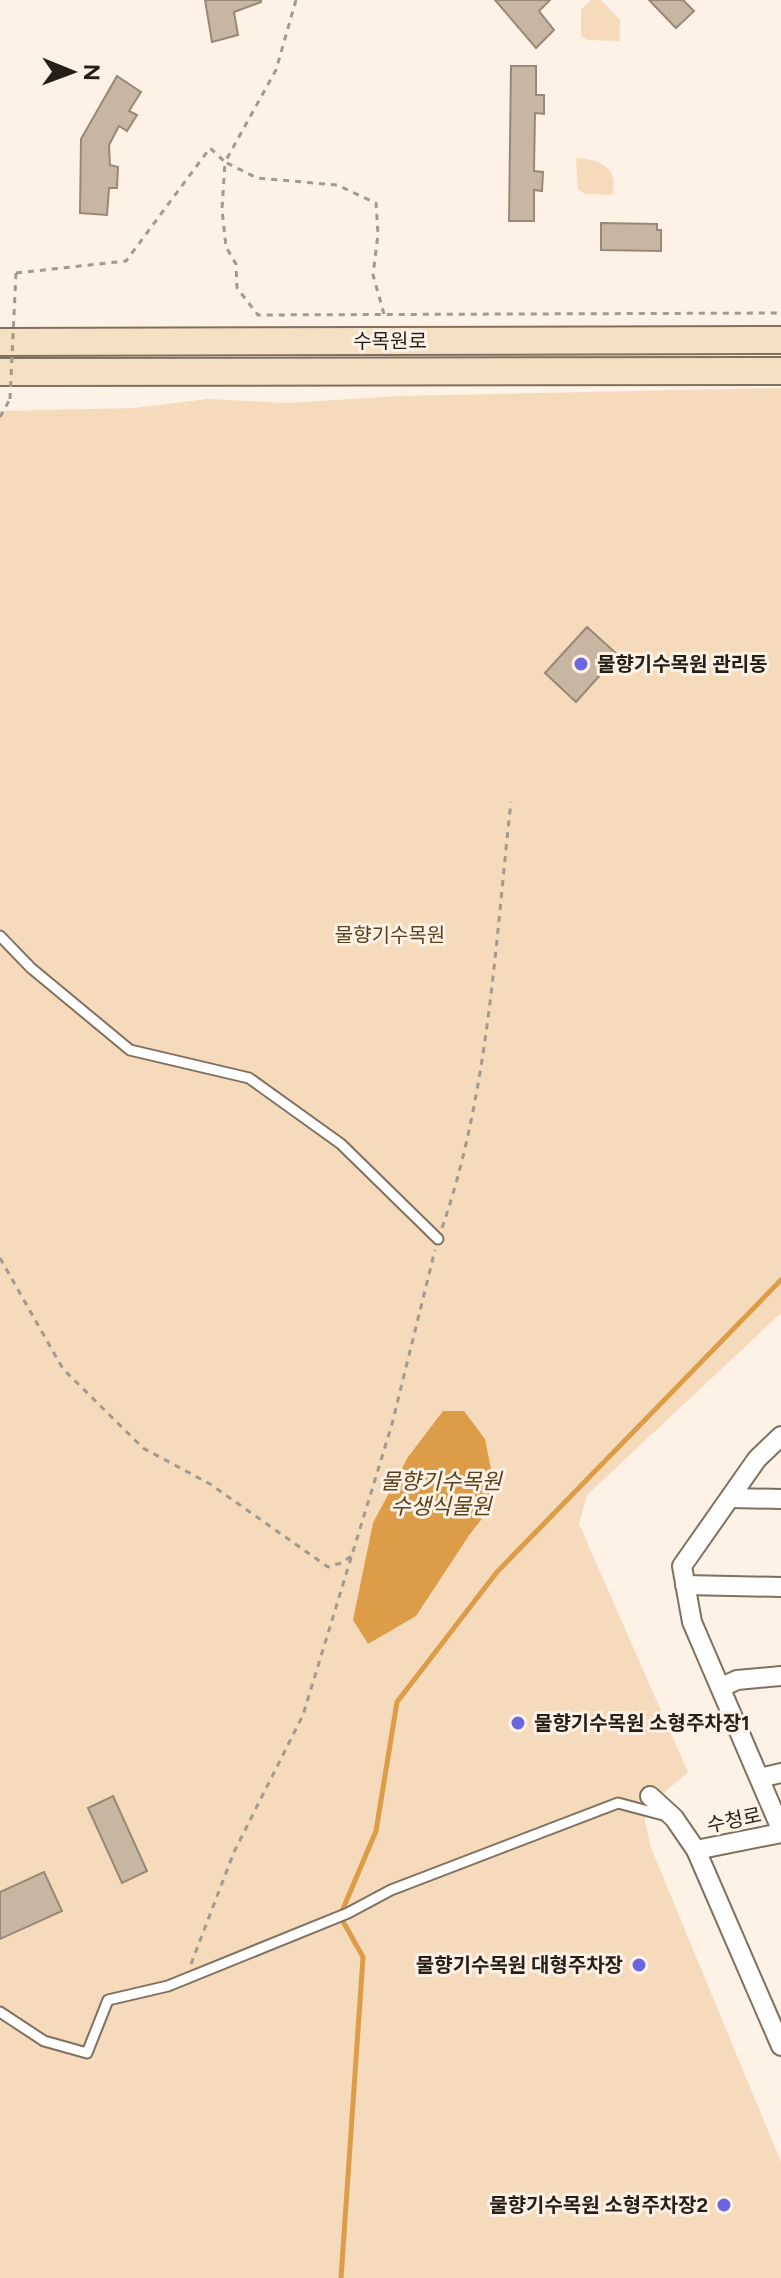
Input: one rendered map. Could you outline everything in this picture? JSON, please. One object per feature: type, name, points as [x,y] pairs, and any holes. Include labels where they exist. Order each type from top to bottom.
[{"type":"street","name":"수목원로","points":[[0,342],[781,340]]},
{"type":"street","name":"수목원로","points":[[0,372],[781,371]]},
{"type":"street","points":[[781,1436],[757,1459],[682,1566],[692,1622],[781,1831]]},
{"type":"street","points":[[731,1498],[781,1499]]},
{"type":"street","points":[[685,1585],[781,1587]]},
{"type":"street","points":[[722,1687],[737,1680],[781,1676]]},
{"type":"street","points":[[760,1778],[781,1773]]},
{"type":"street","points":[[650,1796],[674,1818],[696,1850],[781,2046]]},
{"type":"street","name":"수청로","points":[[696,1850],[781,1831]]},
{"type":"lane","points":[[0,936],[31,968],[130,1050],[249,1078],[341,1144],[438,1239]]},
{"type":"lane","points":[[0,2012],[44,2041],[87,2053],[108,2000],[177,1981],[348,1913],[383,1894],[618,1803],[674,1818]]},
{"type":"path","points":[[296,0],[276,70],[225,162],[222,209],[226,247],[236,264],[237,288],[258,315],[781,313]]},
{"type":"path","points":[[0,417],[10,399],[16,273],[126,261],[210,148],[225,162],[257,178],[337,185],[376,203],[378,234],[373,275],[384,314]]},
{"type":"path","points":[[177,1981],[189,1969],[234,1852],[303,1715],[392,1424],[438,1239],[458,1181],[485,1038],[511,802]]},
{"type":"path","points":[[0,1258],[63,1369],[143,1448],[210,1484],[328,1567],[354,1555]]},
{"type":"green space","points":[[591,0],[601,0],[620,20],[620,41],[588,40],[581,36],[581,10]]},
{"type":"green space","points":[[576,158],[592,160],[606,167],[613,178],[612,195],[585,194],[578,190]]},
{"type":"green space","name":"물향기수목원","points":[[781,388],[781,1313],[587,1495],[579,1524],[688,1772],[643,1811],[651,1848],[781,2162],[781,2278],[0,2278],[0,411],[135,408],[208,399],[288,403],[399,396]]},
{"type":"water","name":"물향기수목원 수생식물원","points":[[443,1411],[464,1411],[485,1439],[491,1469],[488,1511],[416,1616],[368,1644],[353,1620],[373,1523],[408,1457]]},
{"type":"building","points":[[205,0],[261,2],[234,12],[238,35],[212,42]]},
{"type":"building","points":[[495,0],[550,0],[539,11],[554,30],[536,48]]},
{"type":"building","points":[[649,0],[683,0],[694,11],[676,28]]},
{"type":"building","points":[[511,66],[536,66],[536,95],[544,95],[544,114],[535,113],[534,171],[543,172],[542,191],[534,190],[534,221],[509,221]]},
{"type":"building","points":[[117,76],[141,92],[129,111],[137,115],[127,131],[119,126],[109,145],[110,165],[118,167],[117,188],[109,188],[107,215],[80,213],[81,139]]},
{"type":"building","points":[[601,223],[657,224],[657,230],[661,230],[661,251],[601,250]]},
{"type":"building","name":"물향기수목원 관리동","points":[[587,627],[618,655],[576,702],[545,673]]},
{"type":"building","points":[[113,1796],[147,1871],[122,1883],[88,1808]]},
{"type":"building","points":[[44,1872],[62,1911],[0,1939],[0,1892]]},
{"type":"waterway","points":[[341,2278],[363,1957],[340,1916],[376,1831],[397,1702],[497,1572],[781,1280]]},
{"type":"place","name":"물향기수목원 관리동","points":[[581,664]]},
{"type":"place","name":"물향기수목원 소형주차장1","points":[[518,1723]]},
{"type":"place","name":"물향기수목원 대형주차장","points":[[639,1965]]},
{"type":"place","name":"물향기수목원 소형주차장2","points":[[724,2205]]}]
